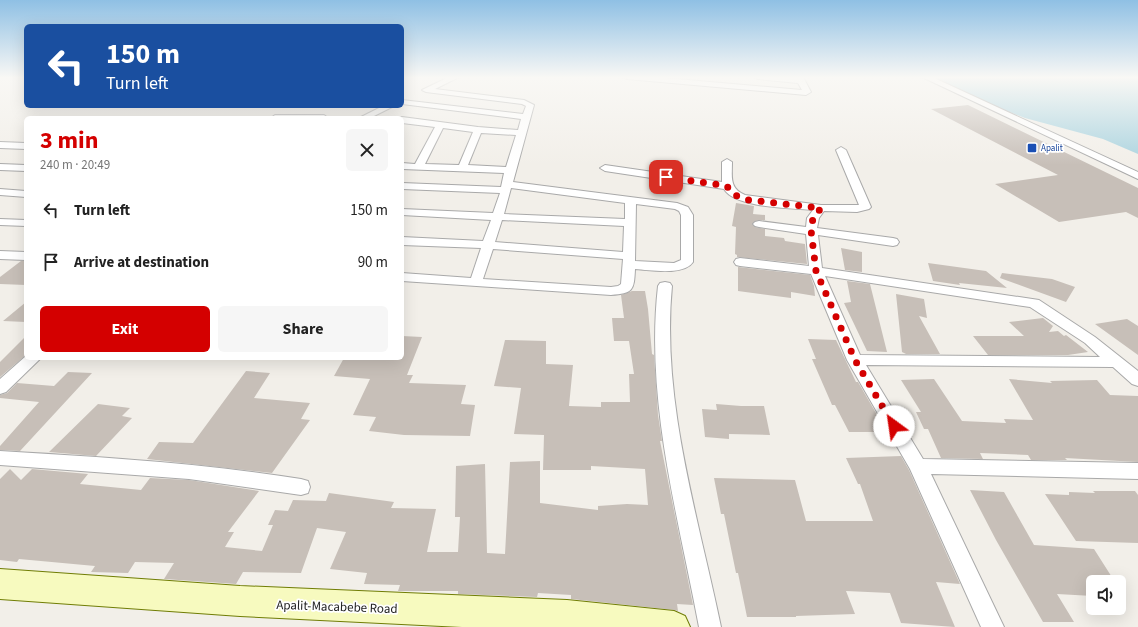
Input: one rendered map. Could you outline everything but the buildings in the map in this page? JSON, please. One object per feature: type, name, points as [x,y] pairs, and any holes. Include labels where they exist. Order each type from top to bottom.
[{"type":"main road","name":"Apalit-Macabebe Road","points":[[0,584],[240,601],[567,616],[674,627]]},
{"type":"street","points":[[437,106],[526,117]]},
{"type":"street","points":[[476,281],[506,187],[520,133],[530,106]]},
{"type":"street","points":[[989,106],[1138,176]]},
{"type":"street","points":[[366,116],[385,108]]},
{"type":"street","points":[[404,120],[478,130],[520,133]]},
{"type":"street","points":[[418,167],[440,125]]},
{"type":"street","points":[[462,168],[478,130]]},
{"type":"street","points":[[0,145],[24,146]]},
{"type":"street","points":[[0,154],[15,146]]},
{"type":"street","points":[[727,162],[727,186],[731,193],[738,198],[821,208],[858,209],[864,207],[864,203],[842,150]]},
{"type":"street","points":[[404,166],[510,170]]},
{"type":"street","points":[[0,167],[24,168]]},
{"type":"street","points":[[605,168],[727,186]]},
{"type":"street","points":[[404,186],[506,187],[677,206],[684,209],[687,215],[687,262],[676,267],[487,245],[404,241]]},
{"type":"street","points":[[0,192],[24,194]]},
{"type":"street","points":[[404,277],[612,291],[622,290],[628,285],[631,200]]},
{"type":"street","points":[[821,208],[813,218],[811,230],[816,271],[855,360],[918,466],[993,627]]},
{"type":"street","points":[[404,212],[631,223]]},
{"type":"street","points":[[0,222],[24,223]]},
{"type":"street","points":[[759,224],[893,242]]},
{"type":"street","points":[[0,254],[24,256]]},
{"type":"street","points":[[740,262],[816,271],[1034,303],[1090,340],[1138,380]]},
{"type":"street","points":[[665,286],[662,306],[663,376],[672,438],[710,627]]},
{"type":"street","points":[[0,388],[31,360]]},
{"type":"street","points":[[855,360],[1115,362]]},
{"type":"street","points":[[0,458],[132,466],[251,478],[301,487]]},
{"type":"street","points":[[918,466],[1138,471]]},
{"type":"water","points":[[995,106],[1138,106],[1138,154],[1103,139],[1025,118]]},
{"type":"place","name":"Apalit","points":[[1032,148]]},
{"type":"route","points":[[666,177],[727,186],[731,193],[738,198],[821,208],[813,218],[811,230],[816,271],[855,360],[894,426]]}]
